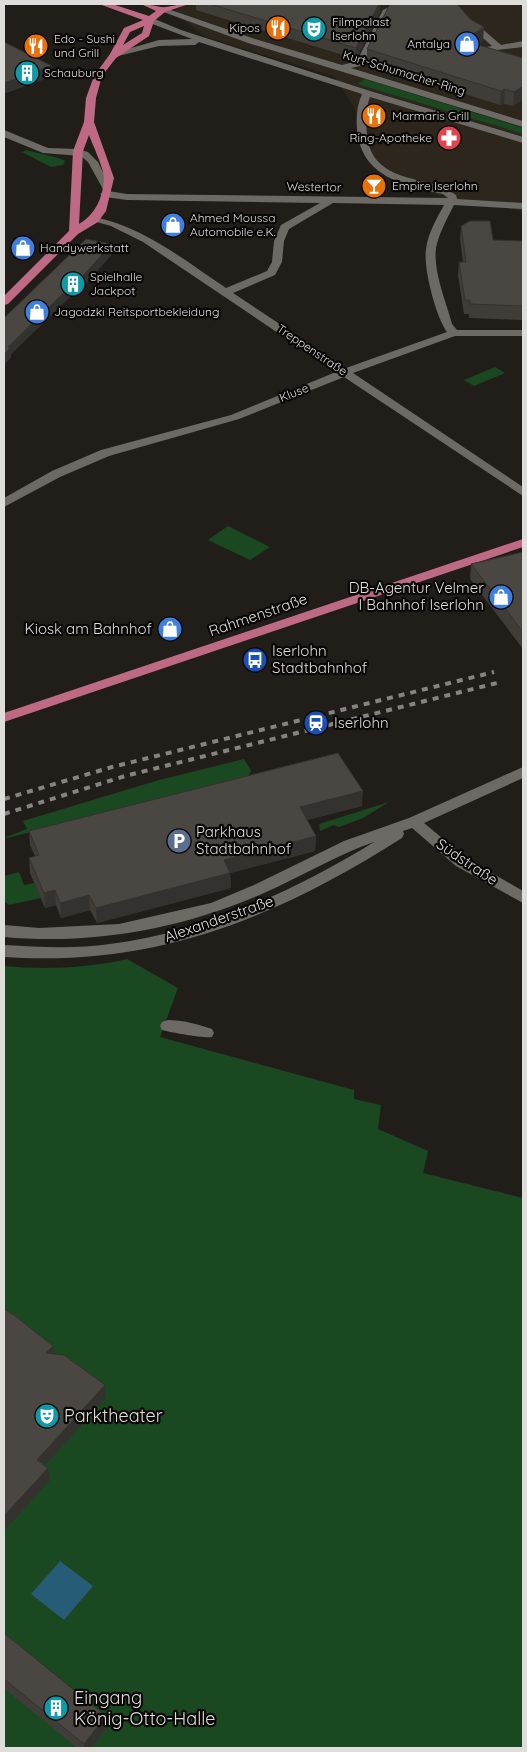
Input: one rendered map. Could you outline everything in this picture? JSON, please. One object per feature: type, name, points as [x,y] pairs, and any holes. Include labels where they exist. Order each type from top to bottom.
[{"type":"main road","points":[[103,4],[127,10],[150,20]]},
{"type":"main road","points":[[145,4],[163,7],[185,4]]},
{"type":"main road","points":[[74,232],[78,151],[89,122],[91,98],[98,76],[113,56],[127,30],[150,20],[163,7]]},
{"type":"main road","points":[[113,56],[146,34],[150,20]]},
{"type":"main road","points":[[4,302],[74,232],[94,220],[101,211],[109,178],[89,122]]},
{"type":"main road","name":"Rahmenstraße","points":[[4,718],[523,543]]},
{"type":"street","points":[[304,72],[361,63],[387,10],[403,4]]},
{"type":"street","name":"Kurt-Schumacher-Ring","points":[[163,7],[263,45],[343,67],[523,124]]},
{"type":"street","points":[[461,14],[471,24],[473,29],[482,33],[500,48]]},
{"type":"street","name":"Kurt-Schumacher-Ring","points":[[150,20],[212,43],[367,93],[523,140]]},
{"type":"street","name":"Kurt-Schumacher-Ring","points":[[113,56],[168,42],[212,43]]},
{"type":"street","points":[[482,50],[523,44]]},
{"type":"street","points":[[341,84],[338,80],[343,67]]},
{"type":"street","points":[[367,93],[361,104],[361,130],[364,150],[372,161],[391,175],[452,194],[453,197],[431,248],[434,274],[446,324],[454,333]]},
{"type":"street","points":[[4,133],[45,152],[62,153],[78,151],[89,156],[95,165],[98,179],[105,192]]},
{"type":"street","name":"Westertor","points":[[105,192],[126,197],[450,202],[523,206]]},
{"type":"street","points":[[226,292],[271,274],[277,262],[279,241],[283,229],[290,223],[332,200]]},
{"type":"street","name":"Treppenstraße","points":[[94,220],[131,231],[226,292],[523,492]]},
{"type":"street","name":"Kluse","points":[[4,503],[80,463],[106,453],[235,417],[346,372],[454,333],[523,333]]},
{"type":"street","name":"Alexanderstraße","points":[[4,931],[38,934],[80,934],[143,926],[215,907],[259,889],[349,845],[414,822],[523,772]]},
{"type":"street","name":"Alexanderstraße","points":[[4,951],[48,953],[111,950],[145,944],[225,920],[271,902],[362,857],[414,822]]},
{"type":"street","name":"Südstraße","points":[[414,822],[446,852],[523,898]]},
{"type":"street","points":[[168,1026],[181,1026],[206,1033]]},
{"type":"shaded area","points":[[186,4],[523,4],[523,213],[514,209],[450,202],[372,161],[354,107],[334,76],[206,37],[172,12]]},
{"type":"green space","points":[[365,79],[523,128],[523,134],[357,84]]},
{"type":"green space","points":[[26,150],[65,161],[63,165],[51,167],[22,152]]},
{"type":"green space","points":[[495,367],[505,373],[474,386],[464,380]]},
{"type":"green space","points":[[228,526],[270,547],[250,560],[208,540]]},
{"type":"green space","points":[[244,759],[251,771],[247,778],[6,837],[27,829],[23,821],[159,780]]},
{"type":"green space","points":[[389,802],[363,818],[339,827],[334,825],[320,831],[319,824]]},
{"type":"green space","points":[[19,872],[24,885],[34,883],[41,898],[9,905],[4,901],[4,876]]},
{"type":"green space","points":[[127,959],[178,988],[160,1037],[354,1090],[354,1099],[381,1105],[378,1129],[428,1151],[423,1173],[523,1198],[523,1748],[4,1748],[4,966],[66,967]]},
{"type":"water","points":[[60,1561],[93,1586],[64,1620],[31,1594]]},
{"type":"building","name":"Filmpalast Iserlohn","points":[[210,4],[379,4],[356,48]]},
{"type":"building","points":[[390,4],[457,4],[470,19],[484,27],[472,35],[461,38],[461,44],[472,43],[523,58],[523,86],[514,92],[505,89],[501,91],[367,49]]},
{"type":"building","points":[[4,42],[52,66],[4,83]]},
{"type":"building","points":[[470,221],[490,221],[493,240],[523,241],[523,306],[470,304],[470,300],[465,300],[459,262],[466,262],[461,226]]},
{"type":"building","points":[[86,239],[111,244],[77,283],[74,283],[8,347],[10,348],[4,354],[4,318]]},
{"type":"building","points":[[523,552],[523,632],[471,564]]},
{"type":"building","name":"Parkhaus Stadtbahnhof","points":[[338,753],[363,791],[300,807],[316,836],[224,860],[230,873],[96,908],[89,895],[60,903],[55,890],[44,893],[29,858],[39,855],[29,831]]},
{"type":"building","name":"Parktheater","points":[[4,1309],[53,1346],[46,1353],[64,1355],[105,1385],[37,1460],[48,1468],[4,1516]]},
{"type":"building","name":"Eingang König-Otto-Halle","points":[[4,1633],[106,1716],[84,1744],[4,1679]]},
{"type":"railway","points":[[4,799],[112,767],[494,672]]},
{"type":"railway","points":[[4,814],[125,776],[501,682]]},
{"type":"place","name":"Kipos","points":[[278,28]]},
{"type":"place","name":"Filmpalast Iserlohn","points":[[314,29]]},
{"type":"place","name":"Antalya","points":[[467,44]]},
{"type":"place","name":"Edo - Sushi und Grill","points":[[36,46]]},
{"type":"place","name":"Schauburg","points":[[27,73]]},
{"type":"place","name":"Marmaris Grill","points":[[374,116]]},
{"type":"place","name":"Ring-Apotheke","points":[[449,138]]},
{"type":"place","name":"Empire Iserlohn","points":[[374,186]]},
{"type":"place","name":"Ahmed Moussa Automobile e.K.","points":[[173,225]]},
{"type":"place","name":"Handywerkstatt","points":[[23,248]]},
{"type":"place","name":"Spielhalle Jackpot","points":[[73,284]]},
{"type":"place","name":"Jagodzki Reitsportbekleidung","points":[[37,312]]},
{"type":"place","name":"DB-Agentur Velmer I Bahnhof Iserlohn","points":[[501,597]]},
{"type":"place","name":"Kiosk am Bahnhof","points":[[170,629]]},
{"type":"place","name":"Iserlohn Stadtbahnhof","points":[[255,660]]},
{"type":"place","name":"Iserlohn","points":[[316,723]]},
{"type":"place","name":"Parkhaus Stadtbahnhof","points":[[179,841]]},
{"type":"place","name":"Parktheater","points":[[47,1416]]},
{"type":"place","name":"Eingang König-Otto-Halle","points":[[56,1708]]}]
